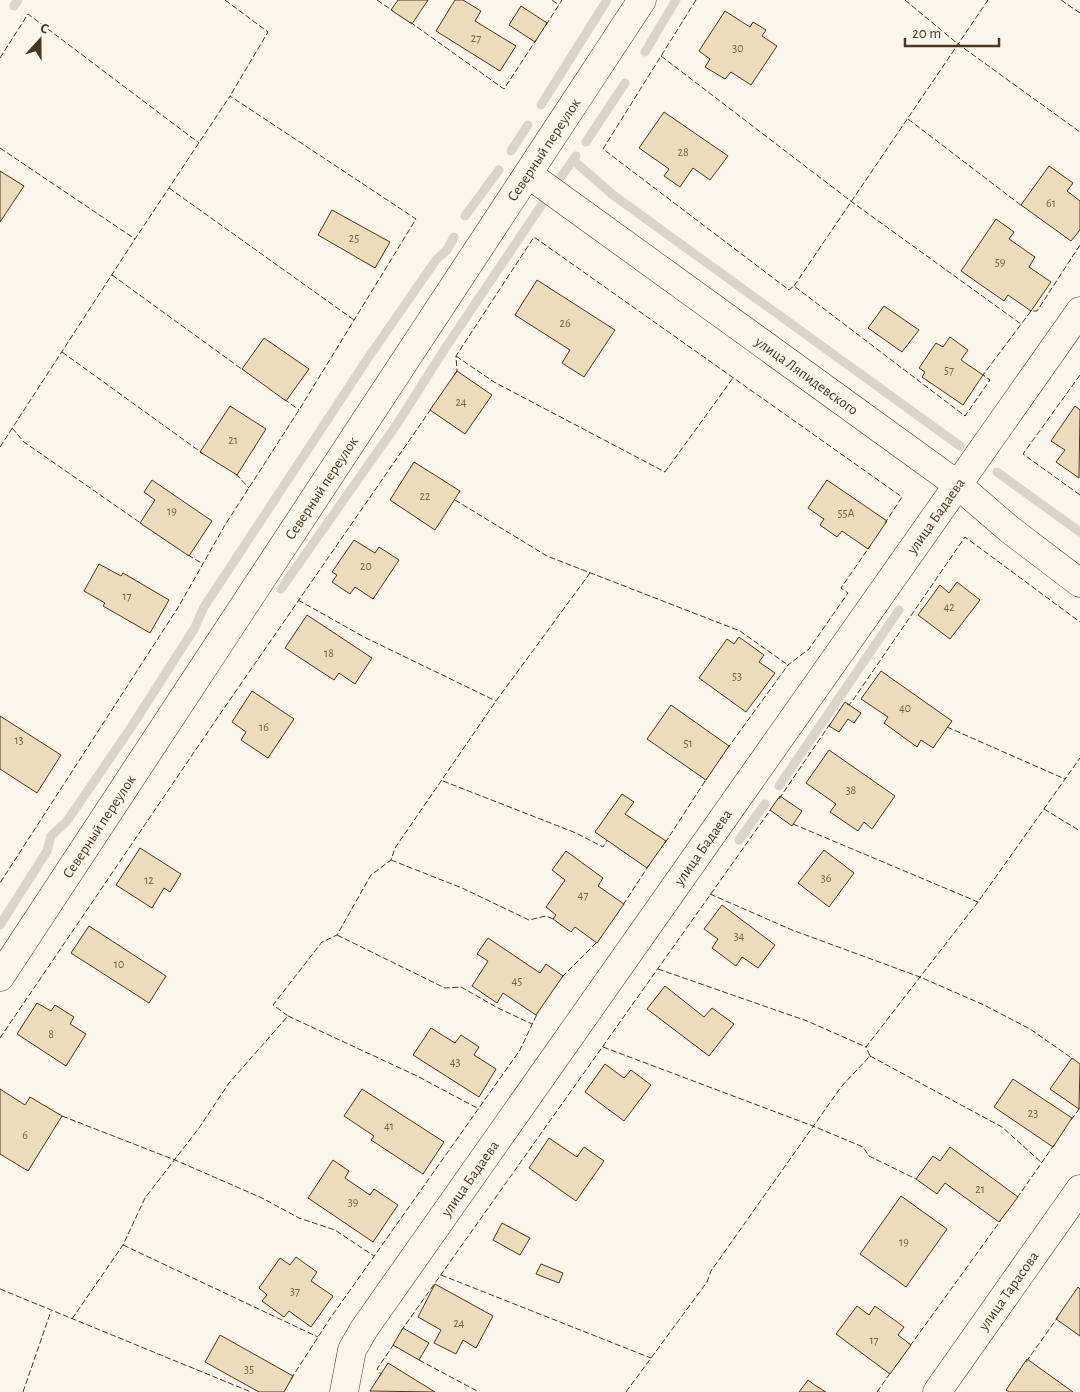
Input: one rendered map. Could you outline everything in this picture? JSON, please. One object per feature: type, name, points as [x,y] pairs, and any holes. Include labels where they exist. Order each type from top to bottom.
[{"type":"street","name":"Северный переулок","points":[[0,977],[642,0]]},
{"type":"street","name":"улица Ляпидевского","points":[[528,174],[958,486],[1009,529],[1080,583]]},
{"type":"street","name":"улица Бадаева","points":[[344,1392],[352,1350],[364,1328],[1080,311]]},
{"type":"street","name":"улица Тарасова","points":[[937,1392],[1080,1189]]},
{"type":"building","points":[[398,0],[428,0],[412,24],[391,10]]},
{"type":"building","points":[[455,0],[463,0],[481,11],[475,21],[516,46],[500,71],[436,31]]},
{"type":"building","points":[[521,6],[547,23],[535,42],[509,25]]},
{"type":"building","points":[[725,11],[750,27],[753,22],[766,30],[762,36],[777,46],[751,85],[731,72],[725,79],[705,67],[710,59],[699,51]]},
{"type":"building","points":[[664,112],[728,156],[710,180],[693,168],[680,187],[664,176],[669,169],[639,148]]},
{"type":"building","points":[[1049,166],[1073,183],[1067,191],[1080,201],[1080,230],[1071,241],[1021,205]]},
{"type":"building","points":[[0,171],[24,186],[0,222]]},
{"type":"building","points":[[332,210],[390,242],[375,268],[318,235]]},
{"type":"building","points":[[996,219],[1014,232],[1009,239],[1035,257],[1029,267],[1051,282],[1031,311],[1008,295],[1004,301],[961,271]]},
{"type":"building","points":[[537,280],[615,330],[584,377],[562,363],[570,350],[515,315]]},
{"type":"building","points":[[884,306],[919,330],[902,352],[868,328]]},
{"type":"building","points":[[950,337],[968,350],[961,360],[983,375],[963,405],[922,377],[925,372],[919,368],[936,343],[943,347]]},
{"type":"building","points":[[264,338],[309,369],[286,401],[242,369]]},
{"type":"building","points":[[457,371],[492,395],[465,434],[430,410]]},
{"type":"building","points":[[230,406],[266,429],[237,475],[200,452]]},
{"type":"building","points":[[1075,406],[1080,410],[1079,478],[1056,462],[1065,450],[1051,441]]},
{"type":"building","points":[[414,462],[460,491],[435,530],[390,500]]},
{"type":"building","points":[[152,480],[212,521],[189,556],[140,523],[155,500],[144,492]]},
{"type":"building","points":[[827,480],[887,521],[868,549],[842,531],[837,537],[820,525],[824,519],[808,508]]},
{"type":"building","points":[[354,540],[375,553],[379,547],[399,560],[373,599],[355,587],[350,594],[332,582],[337,575],[332,572]]},
{"type":"building","points":[[99,564],[121,576],[123,573],[169,600],[150,633],[103,606],[105,603],[84,591]]},
{"type":"building","points":[[957,582],[980,600],[950,639],[918,615],[940,585],[949,593]]},
{"type":"building","points":[[307,615],[372,658],[355,684],[339,673],[334,680],[285,648]]},
{"type":"building","points":[[739,637],[764,655],[759,662],[775,673],[746,712],[699,678],[727,639],[734,644]]},
{"type":"building","points":[[881,671],[952,721],[933,748],[921,740],[917,747],[884,723],[888,717],[861,699]]},
{"type":"building","points":[[252,691],[294,719],[268,758],[241,740],[246,732],[232,722]]},
{"type":"building","points":[[845,702],[861,713],[854,723],[848,719],[839,732],[829,726]]},
{"type":"building","points":[[671,705],[729,746],[706,780],[647,739]]},
{"type":"building","points":[[0,716],[61,755],[37,793],[0,769]]},
{"type":"building","points":[[829,750],[895,796],[872,829],[864,822],[858,831],[830,812],[836,804],[806,783]]},
{"type":"building","points":[[622,794],[634,802],[625,814],[666,841],[647,868],[595,832]]},
{"type":"building","points":[[780,796],[802,811],[792,826],[770,810]]},
{"type":"building","points":[[140,848],[181,874],[170,892],[164,888],[152,908],[116,885]]},
{"type":"building","points":[[824,850],[854,873],[829,907],[798,883]]},
{"type":"building","points":[[566,851],[603,878],[598,886],[624,904],[597,943],[575,927],[571,932],[553,919],[556,915],[546,907],[565,880],[552,870]]},
{"type":"building","points":[[722,905],[775,945],[758,968],[742,957],[736,966],[712,948],[718,939],[704,929]]},
{"type":"building","points":[[89,926],[166,976],[149,1003],[71,953]]},
{"type":"building","points":[[488,938],[540,973],[546,964],[563,976],[536,1015],[503,993],[497,1003],[472,986],[488,961],[477,954]]},
{"type":"building","points":[[665,986],[704,1017],[712,1008],[734,1024],[709,1056],[647,1009]]},
{"type":"building","points":[[37,1003],[51,1011],[55,1005],[74,1017],[70,1024],[86,1034],[66,1066],[17,1034]]},
{"type":"building","points":[[431,1028],[455,1043],[461,1035],[479,1047],[474,1055],[496,1069],[479,1097],[413,1055]]},
{"type":"building","points":[[1072,1058],[1080,1064],[1079,1109],[1050,1089]]},
{"type":"building","points":[[605,1064],[624,1078],[631,1070],[651,1085],[624,1121],[585,1092]]},
{"type":"building","points":[[1013,1079],[1072,1118],[1053,1147],[994,1107]]},
{"type":"building","points":[[0,1089],[25,1105],[30,1097],[62,1116],[28,1171],[0,1154]]},
{"type":"building","points":[[362,1089],[444,1142],[423,1174],[371,1140],[374,1136],[344,1116]]},
{"type":"building","points":[[549,1138],[577,1157],[584,1147],[604,1161],[576,1201],[529,1168]]},
{"type":"building","points":[[950,1147],[1018,1197],[999,1222],[945,1183],[937,1194],[916,1179],[933,1156],[940,1161]]},
{"type":"building","points":[[333,1160],[349,1171],[345,1178],[370,1195],[374,1189],[398,1205],[373,1242],[308,1198]]},
{"type":"building","points":[[901,1196],[947,1229],[906,1287],[860,1254]]},
{"type":"building","points":[[502,1223],[530,1238],[520,1255],[493,1240]]},
{"type":"building","points":[[296,1257],[317,1272],[311,1281],[333,1296],[311,1327],[289,1311],[284,1317],[262,1301],[267,1295],[259,1288],[280,1258],[290,1265]]},
{"type":"building","points":[[541,1264],[563,1273],[559,1283],[536,1274]]},
{"type":"building","points":[[435,1284],[493,1316],[476,1348],[463,1340],[456,1354],[434,1343],[441,1330],[418,1317]]},
{"type":"building","points":[[1078,1287],[1080,1289],[1080,1336],[1056,1319]]},
{"type":"building","points":[[857,1306],[869,1315],[875,1306],[904,1327],[898,1335],[911,1345],[890,1374],[836,1334]]},
{"type":"building","points":[[403,1328],[429,1343],[419,1360],[393,1345]]},
{"type":"building","points":[[220,1335],[293,1376],[284,1392],[259,1392],[205,1362]]},
{"type":"building","points":[[1027,1359],[1073,1392],[1009,1392],[1006,1390]]},
{"type":"building","points":[[388,1363],[435,1392],[370,1391]]},
{"type":"building","points":[[808,1380],[816,1386],[826,1392],[799,1392]]},
{"type":"waterway","points":[[14,6],[18,0]]},
{"type":"waterway","points":[[541,105],[607,0]]},
{"type":"waterway","points":[[645,52],[676,0]]},
{"type":"waterway","points":[[586,142],[625,83]]},
{"type":"waterway","points":[[511,151],[528,125]]},
{"type":"waterway","points":[[560,178],[576,156]]},
{"type":"waterway","points":[[573,160],[613,195],[960,446]]},
{"type":"waterway","points":[[465,216],[499,170]]},
{"type":"waterway","points":[[281,589],[397,424],[444,350],[543,203]]},
{"type":"waterway","points":[[0,925],[47,851],[51,836],[67,821],[130,729],[194,629],[204,607],[368,358],[436,260],[447,250],[454,237]]},
{"type":"waterway","points":[[997,472],[1080,532]]},
{"type":"waterway","points":[[779,786],[899,610]]},
{"type":"waterway","points":[[739,840],[765,804]]},
{"type":"fence","points":[[225,0],[268,32],[230,96]]},
{"type":"fence","points":[[377,0],[393,11]]},
{"type":"fence","points":[[552,0],[559,5]]},
{"type":"fence","points":[[546,25],[562,0]]},
{"type":"fence","points":[[696,0],[603,149],[789,290],[794,286],[965,416],[990,380],[983,375],[1031,311],[1037,311],[1080,245]]},
{"type":"fence","points":[[905,0],[958,44],[1080,132]]},
{"type":"fence","points":[[794,286],[988,0]]},
{"type":"fence","points":[[1061,0],[1080,13]]},
{"type":"fence","points":[[0,58],[28,14],[199,143]]},
{"type":"fence","points":[[410,22],[504,89],[536,40]]},
{"type":"fence","points":[[661,56],[852,202],[1021,324]]},
{"type":"fence","points":[[0,148],[135,239],[230,96],[416,219],[299,410],[225,525],[179,606],[0,883]]},
{"type":"fence","points":[[908,119],[1022,206]]},
{"type":"fence","points":[[169,188],[354,320]]},
{"type":"fence","points":[[455,374],[457,371],[456,356],[534,237],[902,497],[885,523]]},
{"type":"fence","points":[[0,447],[135,239]]},
{"type":"fence","points":[[112,275],[243,370]]},
{"type":"fence","points":[[62,352],[202,453]]},
{"type":"fence","points":[[456,356],[494,382],[665,472],[733,378]]},
{"type":"fence","points":[[1080,375],[1023,454],[1080,495]]},
{"type":"fence","points":[[284,399],[299,410]]},
{"type":"fence","points":[[0,1038],[218,717],[431,409]]},
{"type":"fence","points":[[12,428],[24,442],[142,524]]},
{"type":"fence","points":[[236,474],[249,488]]},
{"type":"fence","points":[[455,500],[547,556],[740,631],[788,665]]},
{"type":"fence","points":[[847,704],[849,705],[853,700],[965,537],[1080,622]]},
{"type":"fence","points":[[727,749],[788,665],[809,649],[848,593],[841,588],[870,546]]},
{"type":"fence","points":[[188,555],[203,564]]},
{"type":"fence","points":[[72,1319],[123,1245],[145,1198],[199,1128],[229,1083],[288,1016],[273,1005],[322,942],[337,935],[371,875],[391,860],[395,848],[496,701],[590,573]]},
{"type":"fence","points":[[298,600],[364,637],[496,701]]},
{"type":"fence","points":[[779,799],[830,724]]},
{"type":"fence","points":[[947,727],[1065,779]]},
{"type":"fence","points":[[626,1392],[707,1282],[711,1271],[841,1087],[870,1056],[866,1047],[978,902],[1080,758]]},
{"type":"fence","points":[[665,843],[707,778]]},
{"type":"fence","points":[[443,781],[576,833],[603,847],[607,840]]},
{"type":"fence","points":[[401,1331],[771,809]]},
{"type":"fence","points":[[1044,809],[1080,831]]},
{"type":"fence","points":[[793,824],[978,902]]},
{"type":"fence","points":[[391,860],[462,888],[529,920],[546,916],[553,919]]},
{"type":"fence","points":[[623,905],[649,865]]},
{"type":"fence","points":[[710,894],[792,930],[920,977],[984,1005],[1030,1029],[1073,1059]]},
{"type":"fence","points":[[337,935],[445,988],[461,987],[498,1008],[532,1024]]},
{"type":"fence","points":[[562,977],[599,940]]},
{"type":"fence","points":[[658,969],[807,1021],[866,1047]]},
{"type":"fence","points":[[291,1379],[329,1320],[520,1050],[538,1012]]},
{"type":"fence","points":[[288,1016],[417,1076],[479,1109]]},
{"type":"fence","points":[[603,1047],[813,1126],[863,1147],[869,1156],[916,1179]]},
{"type":"fence","points":[[870,1056],[1002,1127],[1042,1163]]},
{"type":"fence","points":[[1071,1120],[1080,1108]]},
{"type":"fence","points":[[62,1116],[175,1160],[262,1198],[299,1218],[335,1230],[374,1256]]},
{"type":"fence","points":[[1017,1198],[1054,1145]]},
{"type":"fence","points":[[910,1346],[1001,1220]]},
{"type":"fence","points":[[123,1245],[318,1337]]},
{"type":"fence","points":[[441,1275],[651,1358]]},
{"type":"fence","points":[[0,1289],[251,1392]]},
{"type":"fence","points":[[23,1392],[51,1311]]},
{"type":"fence","points":[[1026,1362],[1058,1317]]},
{"type":"fence","points":[[379,1377],[381,1374],[377,1369],[394,1344]]},
{"type":"fence","points":[[419,1360],[479,1392]]},
{"type":"fence","points":[[877,1392],[891,1372]]}]
